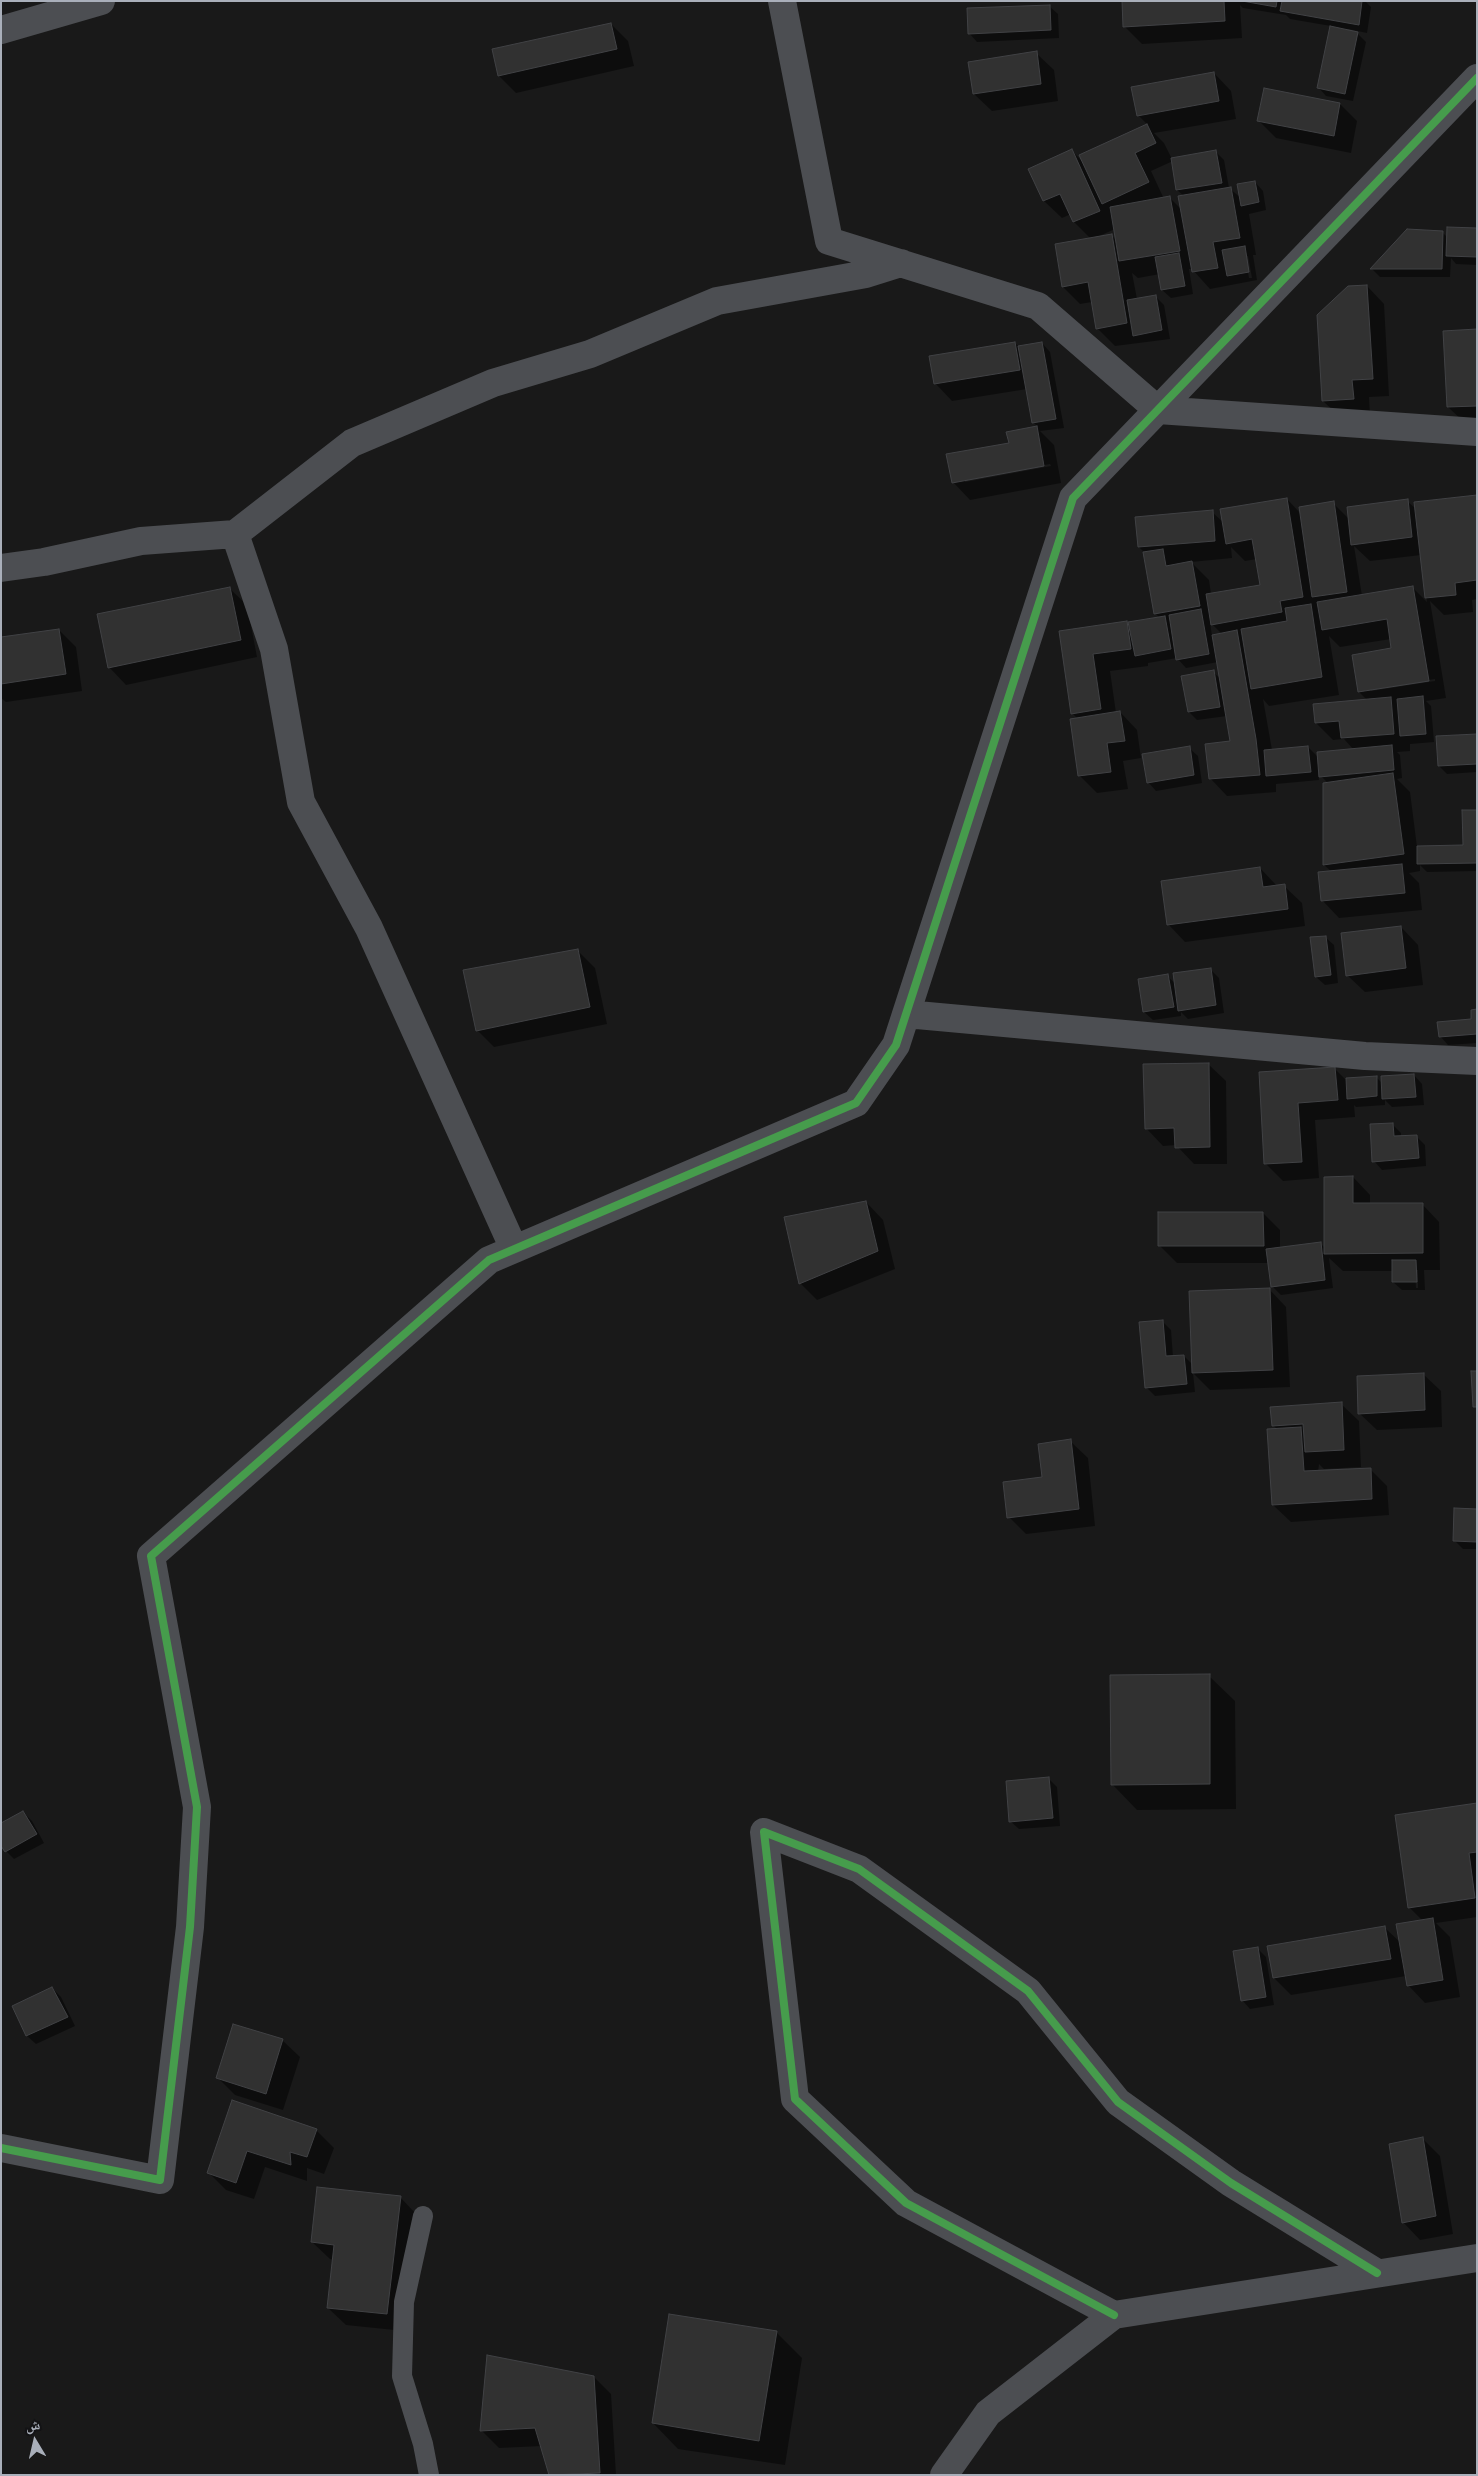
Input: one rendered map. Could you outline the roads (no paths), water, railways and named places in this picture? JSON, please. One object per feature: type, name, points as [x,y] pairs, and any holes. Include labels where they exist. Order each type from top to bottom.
[{"type":"street","points":[[1,30],[101,1]]},
{"type":"street","points":[[782,1],[829,241],[1038,306],[1158,410],[1477,432]]},
{"type":"street","points":[[1,2148],[160,2180],[190,1927],[197,1807],[151,1556],[489,1260],[856,1103],[896,1044],[1073,498],[1477,78]]},
{"type":"street","points":[[1,568],[44,562],[141,542],[235,534],[352,443],[493,383],[590,354],[717,301],[866,274],[901,263]]},
{"type":"street","points":[[235,534],[274,649],[301,802],[369,928],[514,1249]]},
{"type":"street","points":[[906,1014],[1356,1055],[1477,1061]]},
{"type":"street","points":[[1114,2315],[906,2203],[796,2099],[764,1832],[859,1869],[1028,1991],[1118,2102],[1231,2183],[1377,2273]]},
{"type":"street","points":[[944,2475],[988,2413],[1114,2315],[1477,2258]]},
{"type":"lane","points":[[423,2216],[404,2302],[402,2376],[423,2444],[429,2475]]}]
